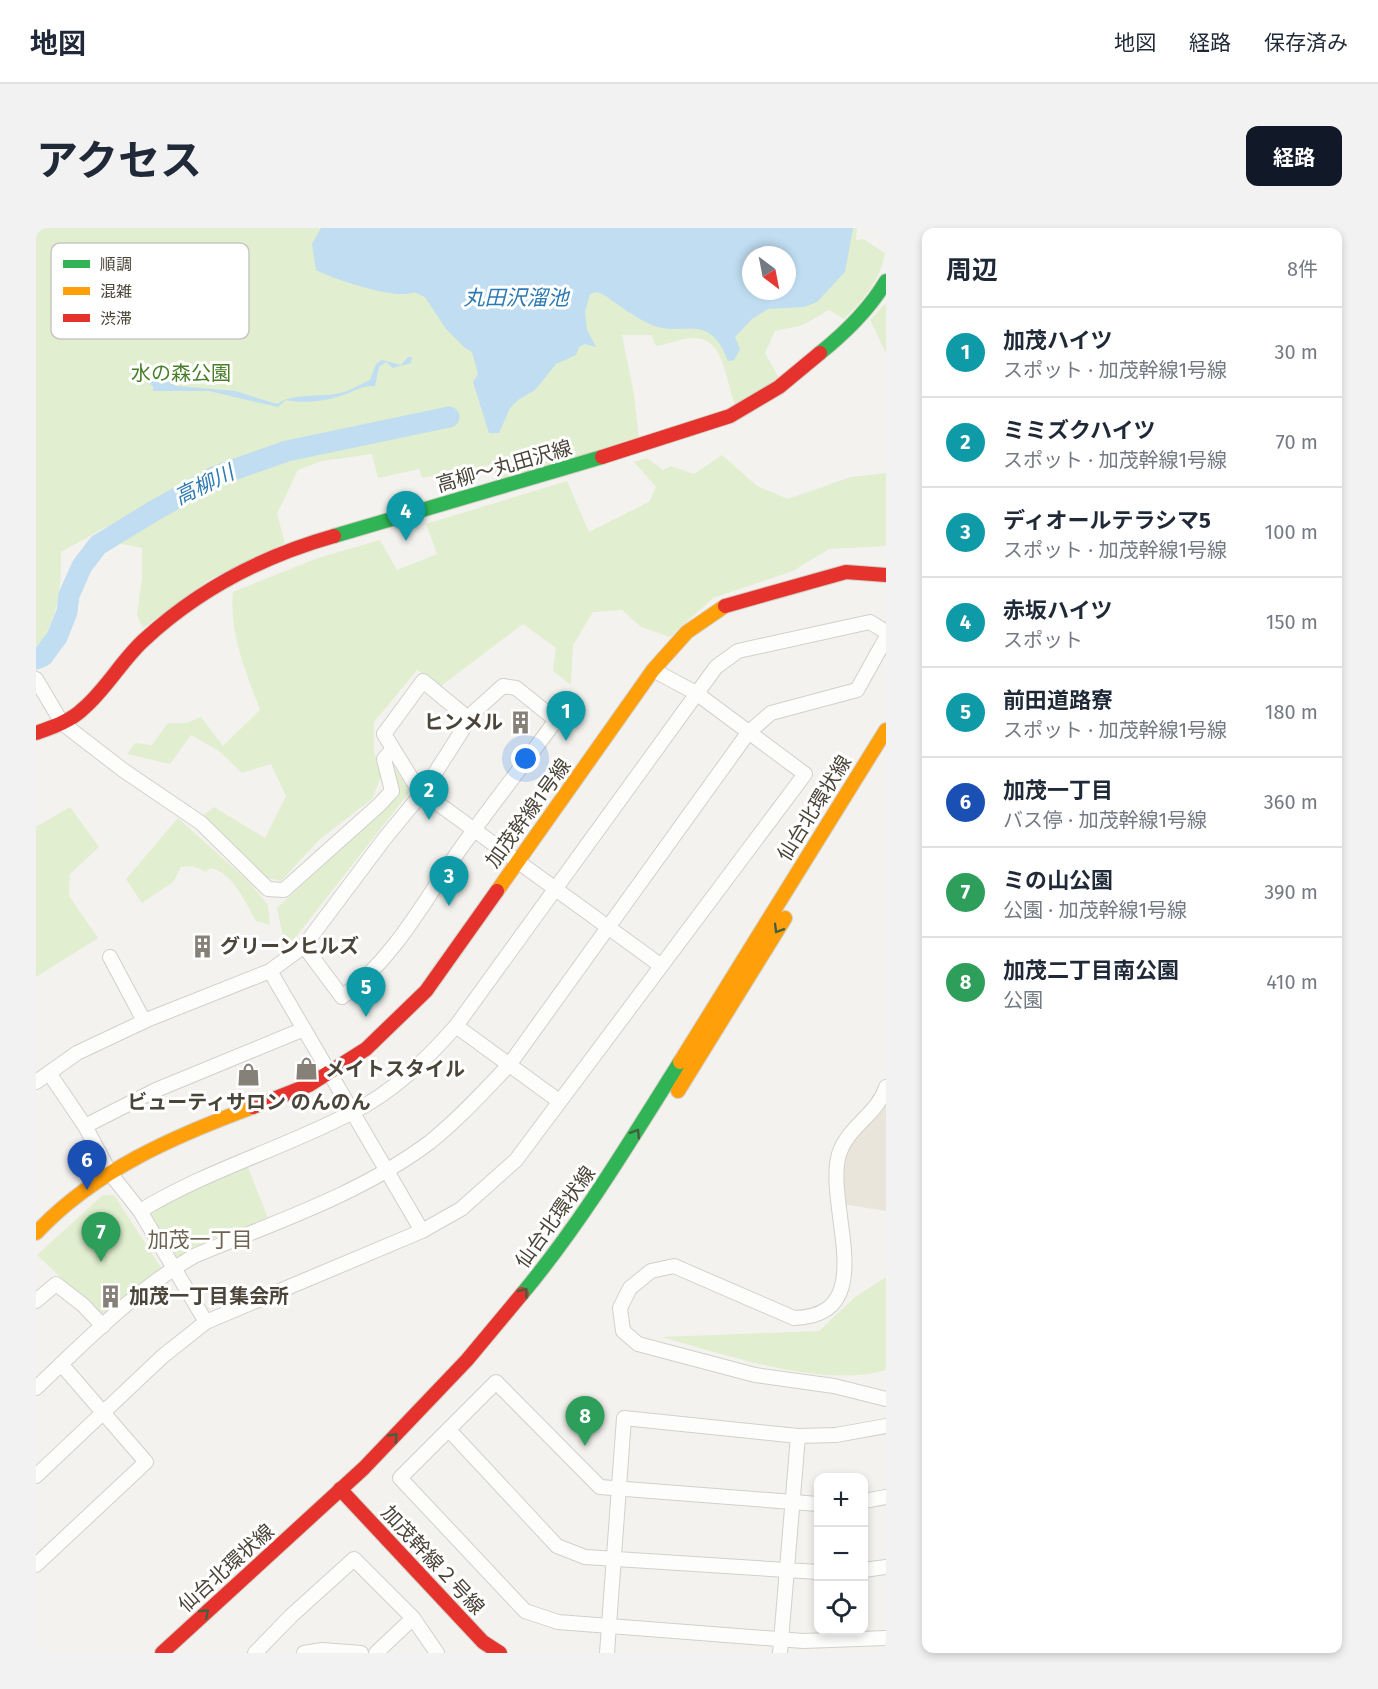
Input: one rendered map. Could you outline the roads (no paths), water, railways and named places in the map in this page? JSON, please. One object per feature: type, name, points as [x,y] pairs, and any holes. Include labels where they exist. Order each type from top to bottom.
[{"type":"street","name":"高柳～丸田沢線","points":[[36,733],[62,723],[84,709],[142,642],[181,607],[216,584],[303,545],[532,479],[730,416],[779,387],[847,331],[876,298],[886,280]]},
{"type":"street","name":"加茂幹線1号線","points":[[36,1233],[53,1215],[110,1173],[204,1125],[329,1074],[366,1049],[426,991],[515,862],[609,736],[653,670],[687,632],[722,606],[846,572],[886,575]]},
{"type":"street","points":[[141,1210],[178,1187],[353,1112],[428,1058],[456,1026],[716,667],[738,651],[870,622],[886,632]]},
{"type":"street","points":[[36,1388],[130,1300],[173,1268],[194,1256],[337,1195],[388,1169],[437,1135],[509,1065],[748,732],[771,713],[857,690],[886,638]]},
{"type":"street","points":[[36,1476],[163,1356],[206,1322],[422,1231],[461,1209],[516,1160],[805,774],[696,693],[653,670]]},
{"type":"street","points":[[469,719],[423,681],[384,734],[418,789],[515,862],[660,965]]},
{"type":"street","points":[[39,684],[62,723],[123,770],[201,823],[268,889],[284,890],[392,791],[384,759],[393,749]]},
{"type":"street","points":[[36,1082],[77,1053],[144,1021],[270,971],[304,946],[423,792],[469,719],[502,686],[516,688],[555,720],[383,958],[362,983],[342,997],[304,946]]},
{"type":"street","name":"仙台北環状線","points":[[162,1653],[344,1494],[364,1468],[467,1360],[549,1261],[609,1175],[886,730]]},
{"type":"street","name":"仙台北環状線","points":[[182,1653],[344,1494],[478,1368],[571,1254],[618,1186],[685,1081],[886,754]]},
{"type":"street","points":[[110,957],[144,1021]]},
{"type":"street","points":[[270,971],[329,1074],[388,1169],[422,1231]]},
{"type":"street","points":[[456,1026],[559,1101]]},
{"type":"street","points":[[84,1126],[156,1090],[304,1029]]},
{"type":"street","points":[[49,1073],[84,1126],[110,1173],[141,1210],[206,1322]]},
{"type":"street","points":[[886,1087],[879,1101],[849,1134],[837,1162],[835,1190],[846,1275],[842,1293],[831,1308],[813,1318],[794,1318],[674,1266],[651,1271],[630,1288],[620,1308],[624,1331],[638,1344],[755,1375],[834,1386],[886,1399]]},
{"type":"street","points":[[36,1301],[56,1284],[83,1305],[103,1326]]},
{"type":"street","points":[[36,1565],[146,1462],[61,1364]]},
{"type":"street","points":[[814,1504],[600,1487],[592,1482],[496,1382],[400,1478],[525,1611],[558,1622],[608,1624],[803,1641],[886,1638]]},
{"type":"street","points":[[607,1653],[624,1418],[798,1436],[836,1435],[886,1426]]},
{"type":"street","points":[[449,1430],[557,1546],[585,1557],[814,1572]]},
{"type":"street","points":[[780,1653],[798,1436]]},
{"type":"street","name":"加茂幹線２号線","points":[[344,1494],[483,1642],[501,1653]]},
{"type":"street","points":[[868,1500],[886,1497]]},
{"type":"street","points":[[255,1653],[291,1616],[354,1559],[413,1618],[437,1653]]},
{"type":"street","points":[[868,1569],[886,1567]]},
{"type":"street","points":[[376,1653],[413,1618]]},
{"type":"street","points":[[304,1653],[322,1650],[361,1653]]},
{"type":"water","name":"丸田沢溜池","points":[[321,228],[853,228],[845,272],[817,302],[804,307],[768,309],[752,319],[735,337],[740,349],[734,360],[728,361],[721,345],[704,331],[652,325],[604,295],[597,292],[590,294],[585,312],[587,330],[596,347],[585,344],[579,347],[576,355],[556,364],[535,390],[518,400],[510,408],[499,433],[489,433],[473,382],[478,374],[472,352],[446,329],[425,297],[414,292],[395,294],[366,288],[316,270],[312,244]]},
{"type":"water","points":[[408,357],[412,357],[411,363],[393,368],[386,362],[379,367],[375,386],[362,387],[323,400],[301,402],[286,400],[278,407],[209,391],[153,391],[153,386],[146,382],[151,375],[161,377],[176,386],[235,391],[277,404],[284,400],[291,398],[348,391],[370,380],[376,364],[382,360],[401,365]]},
{"type":"waterway","name":"高柳川","points":[[36,659],[43,656],[57,637],[67,612],[69,595],[82,566],[98,545],[152,512],[216,476],[287,451],[449,417]]},
{"type":"place","name":"赤坂ハイツ","points":[[406,541]]},
{"type":"place","name":"ヒンメル","points":[[521,722]]},
{"type":"place","name":"加茂ハイツ","points":[[566,741]]},
{"type":"place","name":"ミミズクハイツ","points":[[429,820]]},
{"type":"place","name":"ディオールテラシマ5","points":[[449,906]]},
{"type":"place","name":"グリーンヒルズ","points":[[202,946]]},
{"type":"place","name":"前田道路寮","points":[[366,1017]]},
{"type":"place","name":"メイトスタイル","points":[[307,1069]]},
{"type":"place","name":"ビューティサロン のんのん","points":[[249,1075]]},
{"type":"place","name":"加茂一丁目","points":[[87,1190]]},
{"type":"place","name":"ミの山公園","points":[[101,1262]]},
{"type":"place","name":"加茂一丁目集会所","points":[[111,1296]]},
{"type":"place","name":"加茂二丁目南公園","points":[[585,1446]]},
{"type":"district","name":"加茂一丁目","points":[[200,1240]]},
{"type":"park label","name":"水の森公園","points":[[181,373]]}]
